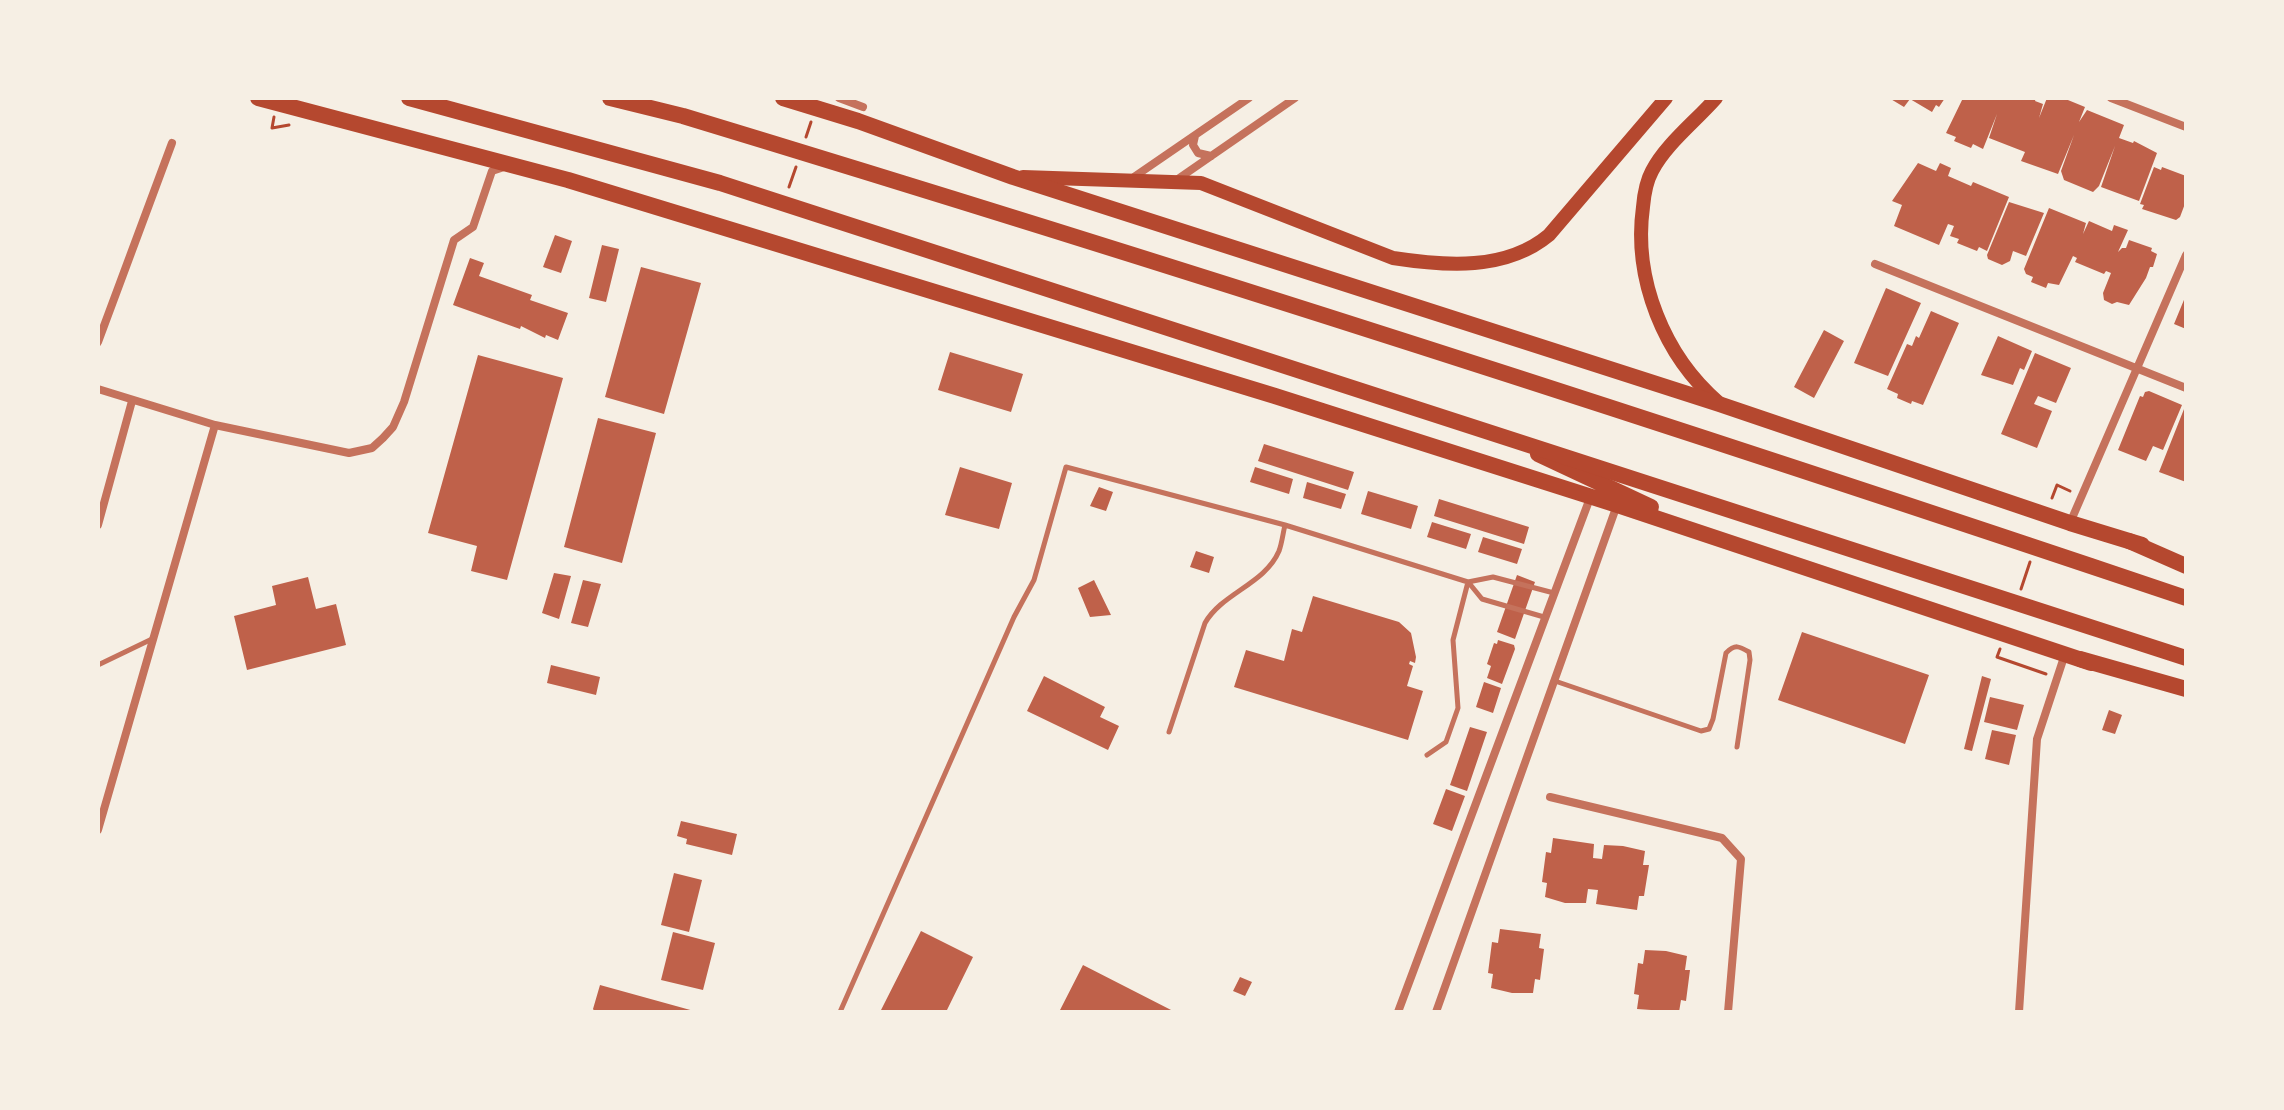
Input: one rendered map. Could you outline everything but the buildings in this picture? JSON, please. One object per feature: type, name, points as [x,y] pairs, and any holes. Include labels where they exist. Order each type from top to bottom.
[{"type":"main road","points":[[258,98],[583,184],[1259,391],[2186,692]]},
{"type":"main road","points":[[409,98],[720,183],[2186,658]]},
{"type":"main road","points":[[610,98],[683,116],[1341,320],[1717,441],[2186,598]]},
{"type":"main road","points":[[639,98],[683,116]]},
{"type":"main road","points":[[783,98],[862,109],[1013,177],[1719,404],[2070,523],[2186,558]]},
{"type":"main road","points":[[1013,177],[1174,181],[1213,187],[1333,237],[1393,258],[1453,264],[1489,260],[1523,252],[1549,235],[1666,98]]},
{"type":"main road","points":[[1716,98],[1652,171],[1645,191],[1640,235],[1645,281],[1666,335],[1690,373],[1719,404]]},
{"type":"main road","points":[[1508,440],[1720,539]]},
{"type":"main road","points":[[2129,541],[2186,566]]},
{"type":"main road","points":[[2072,656],[2154,678],[2186,692]]},
{"type":"street","points":[[839,98],[862,109]]},
{"type":"street","points":[[1128,181],[1249,98]]},
{"type":"street","points":[[1174,181],[1295,98]]},
{"type":"street","points":[[2111,98],[2186,127]]},
{"type":"street","points":[[1195,135],[1193,145],[1198,153],[1211,156]]},
{"type":"street","points":[[98,342],[172,143]]},
{"type":"street","points":[[98,389],[215,425],[349,453],[372,448],[393,427],[404,402],[454,240],[473,227],[492,171],[511,165]]},
{"type":"street","points":[[2070,523],[2186,255]]},
{"type":"street","points":[[1875,264],[2186,388]]},
{"type":"street","points":[[98,525],[132,401]]},
{"type":"street","points":[[98,830],[215,425]]},
{"type":"street","points":[[1398,1012],[1590,498]]},
{"type":"street","points":[[1436,1012],[1617,505]]},
{"type":"street","points":[[2019,1012],[2037,739],[2072,656]]},
{"type":"street","points":[[1550,797],[1722,838],[1741,859],[1728,1012]]},
{"type":"lane","points":[[840,1012],[1014,617],[1034,580],[1066,467],[1285,525],[1468,582],[1493,577],[1555,594]]},
{"type":"lane","points":[[1169,732],[1205,623],[1213,609],[1264,572],[1278,552],[1285,525]]},
{"type":"lane","points":[[1468,582],[1482,599],[1545,618]]},
{"type":"lane","points":[[1427,755],[1446,742],[1458,708],[1453,640],[1468,582]]},
{"type":"lane","points":[[98,665],[153,639]]},
{"type":"lane","points":[[1554,681],[1701,731],[1709,729],[1713,719],[1726,653],[1732,647],[1740,646],[1749,652],[1750,660],[1737,747]]},
{"type":"path","points":[[804,141],[814,112]]},
{"type":"path","points":[[272,128],[302,123]]},
{"type":"path","points":[[785,199],[800,156]]},
{"type":"path","points":[[2052,500],[2057,485]]},
{"type":"path","points":[[2017,600],[2032,557]]},
{"type":"path","points":[[2002,643],[1997,657],[2033,669]]}]
